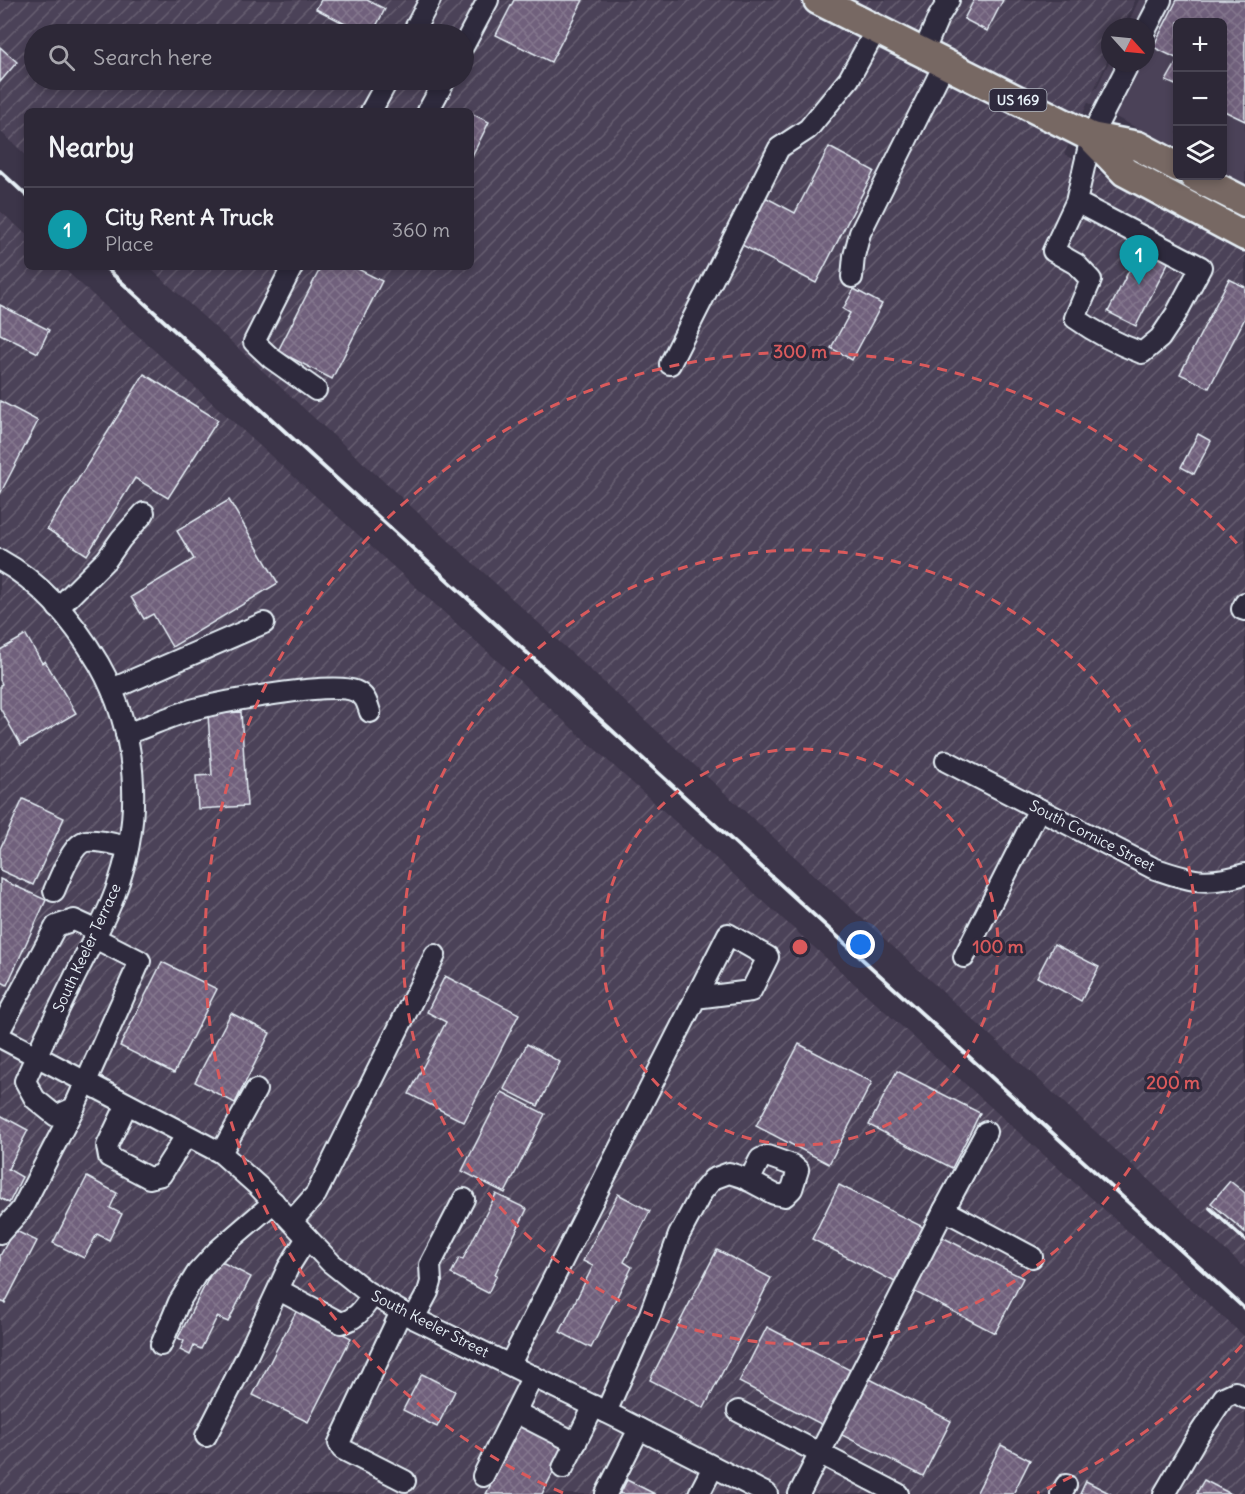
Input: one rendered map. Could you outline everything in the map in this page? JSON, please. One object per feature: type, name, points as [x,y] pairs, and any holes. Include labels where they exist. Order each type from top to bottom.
[{"type":"highway","name":"US 169","points":[[818,0],[1091,137],[1138,146],[1173,164]]},
{"type":"highway","name":"US 169","points":[[1091,137],[1125,172],[1245,236]]},
{"type":"highway","points":[[1202,180],[1245,202]]},
{"type":"street","points":[[417,24],[430,0]]},
{"type":"street","points":[[474,26],[488,0]]},
{"type":"street","points":[[852,277],[860,233],[934,58],[938,18],[949,0]]},
{"type":"street","points":[[1152,18],[1161,0]]},
{"type":"street","points":[[670,364],[779,148],[808,129],[849,80],[876,30]]},
{"type":"street","points":[[1076,202],[1201,267],[1176,314],[1160,338],[1142,353],[1121,346],[1075,318],[1092,280],[1076,264],[1053,251],[1076,202],[1091,137],[1124,72]]},
{"type":"street","points":[[373,108],[383,90]]},
{"type":"street","points":[[430,108],[440,90]]},
{"type":"street","points":[[290,270],[254,342],[271,358],[316,390]]},
{"type":"street","points":[[58,608],[107,559],[144,513]]},
{"type":"street","name":"South Keeler Terrace","points":[[0,560],[39,588],[91,650],[112,689],[126,734],[133,781],[133,818],[116,891],[25,1082],[35,1099],[56,1116],[74,1108]]},
{"type":"street","points":[[1245,603],[1242,609],[1245,610]]},
{"type":"street","points":[[112,689],[264,623]]},
{"type":"street","points":[[126,734],[195,709],[297,690],[343,688],[354,690],[366,699],[370,712]]},
{"type":"street","name":"South Cornice Street","points":[[946,760],[1153,868],[1187,879],[1220,882],[1245,874]]},
{"type":"street","points":[[964,957],[1040,809]]},
{"type":"street","points":[[54,891],[80,844],[88,841],[128,847]]},
{"type":"street","points":[[0,1030],[56,926],[74,920],[140,961],[74,1108],[21,1210],[0,1233]]},
{"type":"street","points":[[292,1221],[315,1194],[435,955]]},
{"type":"street","points":[[510,1364],[695,998]]},
{"type":"street","name":"South Keeler Street","points":[[0,1037],[221,1153],[274,1202],[331,1263],[373,1295],[408,1315],[600,1409],[760,1493]]},
{"type":"street","points":[[221,1153],[256,1090]]},
{"type":"street","points":[[127,1104],[106,1146],[109,1157],[149,1178],[161,1175],[186,1136]]},
{"type":"street","points":[[799,1494],[986,1132]]},
{"type":"street","points":[[563,1468],[576,1443],[600,1409],[650,1314],[679,1235],[702,1192],[713,1179],[729,1173],[749,1181]]},
{"type":"street","points":[[405,1481],[342,1449],[339,1443],[408,1315],[428,1292],[431,1282],[430,1265],[464,1199]]},
{"type":"street","points":[[161,1346],[179,1302],[197,1273],[218,1250],[274,1202]]},
{"type":"street","points":[[944,1210],[1032,1257]]},
{"type":"street","points":[[206,1436],[288,1268],[307,1238]]},
{"type":"street","points":[[279,1290],[341,1323],[359,1315],[373,1295]]},
{"type":"street","points":[[483,1476],[533,1376]]},
{"type":"street","points":[[1164,1494],[1224,1397],[1235,1392],[1245,1398]]},
{"type":"street","points":[[738,1411],[898,1494]]},
{"type":"street","points":[[515,1412],[576,1443]]},
{"type":"street","points":[[606,1494],[639,1429]]},
{"type":"street","points":[[699,1494],[713,1467]]},
{"type":"shaded area","points":[[0,0],[1135,0],[1127,18],[1101,18],[1102,72],[1064,154],[1245,253],[1245,1268],[152,270],[474,270],[474,108],[24,108],[24,153],[0,131]]},
{"type":"shaded area","points":[[1139,0],[1245,0],[1245,184],[1227,175],[1227,18],[1173,18],[1173,147],[1085,101],[1097,87],[1104,72],[1155,72],[1155,18],[1130,18]]},
{"type":"shaded area","points":[[0,211],[24,232],[24,270],[65,270],[1245,1337],[1245,1494],[0,1494]]},
{"type":"building","points":[[321,0],[367,0],[385,9],[377,24],[345,24],[316,9]]},
{"type":"building","points":[[514,0],[583,0],[551,62],[496,35]]},
{"type":"building","points":[[974,0],[1003,0],[987,31],[964,19]]},
{"type":"building","points":[[1177,0],[1245,0],[1245,121],[1227,112],[1227,18],[1173,18],[1173,57],[1155,48],[1155,43]]},
{"type":"building","points":[[0,47],[17,62],[0,82]]},
{"type":"building","points":[[1173,69],[1173,84],[1166,81]]},
{"type":"building","points":[[474,114],[489,122],[474,152]]},
{"type":"building","points":[[829,147],[874,171],[816,283],[740,244],[765,197],[795,213]]},
{"type":"building","points":[[1142,245],[1170,259],[1136,326],[1108,312]]},
{"type":"building","points":[[319,270],[360,270],[382,281],[332,379],[278,351]]},
{"type":"building","points":[[1229,279],[1245,287],[1245,318],[1209,388],[1180,374]]},
{"type":"building","points":[[854,289],[882,304],[852,360],[831,348],[850,313],[843,309]]},
{"type":"building","points":[[0,305],[49,330],[38,353],[0,334]]},
{"type":"building","points":[[144,374],[218,420],[168,498],[135,478],[87,555],[47,529]]},
{"type":"building","points":[[0,401],[38,421],[0,494]]},
{"type":"building","points":[[1198,434],[1211,441],[1194,474],[1181,467]]},
{"type":"building","points":[[229,500],[278,583],[172,647],[153,614],[144,619],[131,597],[194,559],[177,531]]},
{"type":"building","points":[[26,635],[42,663],[45,661],[76,713],[21,745],[0,708],[0,685],[2,684],[0,650]]},
{"type":"building","points":[[241,712],[247,806],[198,809],[196,776],[212,775],[208,714]]},
{"type":"building","points":[[23,799],[64,818],[33,885],[0,870],[0,849]]},
{"type":"building","points":[[0,879],[46,900],[7,985],[0,981]]},
{"type":"building","points":[[1054,944],[1099,967],[1081,1001],[1037,977]]},
{"type":"building","points":[[162,962],[217,989],[174,1073],[120,1046]]},
{"type":"building","points":[[445,976],[519,1014],[464,1122],[409,1094],[446,1022],[427,1012]]},
{"type":"building","points":[[231,1013],[270,1033],[235,1103],[195,1082]]},
{"type":"building","points":[[527,1044],[560,1062],[538,1106],[504,1089]]},
{"type":"building","points":[[799,1044],[872,1082],[829,1164],[756,1126]]},
{"type":"building","points":[[897,1071],[980,1113],[952,1168],[869,1125]]},
{"type":"building","points":[[502,1092],[545,1114],[505,1193],[462,1171]]},
{"type":"building","points":[[0,1115],[28,1130],[8,1169],[22,1177],[9,1203],[0,1198]]},
{"type":"building","points":[[87,1177],[117,1193],[110,1208],[122,1214],[109,1240],[97,1234],[84,1258],[53,1243]]},
{"type":"building","points":[[1230,1181],[1245,1193],[1245,1232],[1211,1203]]},
{"type":"building","points":[[839,1185],[923,1227],[895,1282],[812,1239]]},
{"type":"building","points":[[496,1194],[527,1209],[488,1293],[451,1274],[459,1258],[463,1259]]},
{"type":"building","points":[[618,1194],[650,1211],[624,1262],[632,1267],[591,1348],[560,1332],[593,1266],[583,1261]]},
{"type":"building","points":[[14,1230],[37,1241],[5,1303],[0,1301],[0,1256]]},
{"type":"building","points":[[940,1236],[1023,1278],[995,1333],[913,1291]]},
{"type":"building","points":[[717,1250],[771,1278],[704,1408],[650,1380]]},
{"type":"building","points":[[218,1260],[251,1277],[228,1322],[217,1317],[201,1349],[194,1346],[190,1355],[180,1350],[184,1341],[178,1338]]},
{"type":"building","points":[[297,1310],[351,1338],[308,1422],[253,1395]]},
{"type":"building","points":[[767,1327],[850,1370],[823,1425],[739,1382]]},
{"type":"building","points":[[422,1374],[455,1391],[437,1427],[403,1410]]},
{"type":"building","points":[[868,1378],[951,1421],[923,1476],[840,1434]]},
{"type":"building","points":[[522,1423],[567,1445],[542,1494],[486,1494]]},
{"type":"building","points":[[1001,1445],[1030,1460],[1013,1494],[976,1494]]},
{"type":"building","points":[[627,1480],[655,1494],[620,1494]]},
{"type":"building","points":[[1204,1480],[1231,1494],[1196,1494]]},
{"type":"building","points":[[1086,1481],[1111,1494],[1080,1494]]},
{"type":"railway","points":[[0,171],[24,193]]},
{"type":"railway","points":[[108,270],[1245,1309]]},
{"type":"railway","points":[[1210,1208],[1245,1240]]},
{"type":"place","name":"City Rent A Truck","points":[[1139,285]]}]
